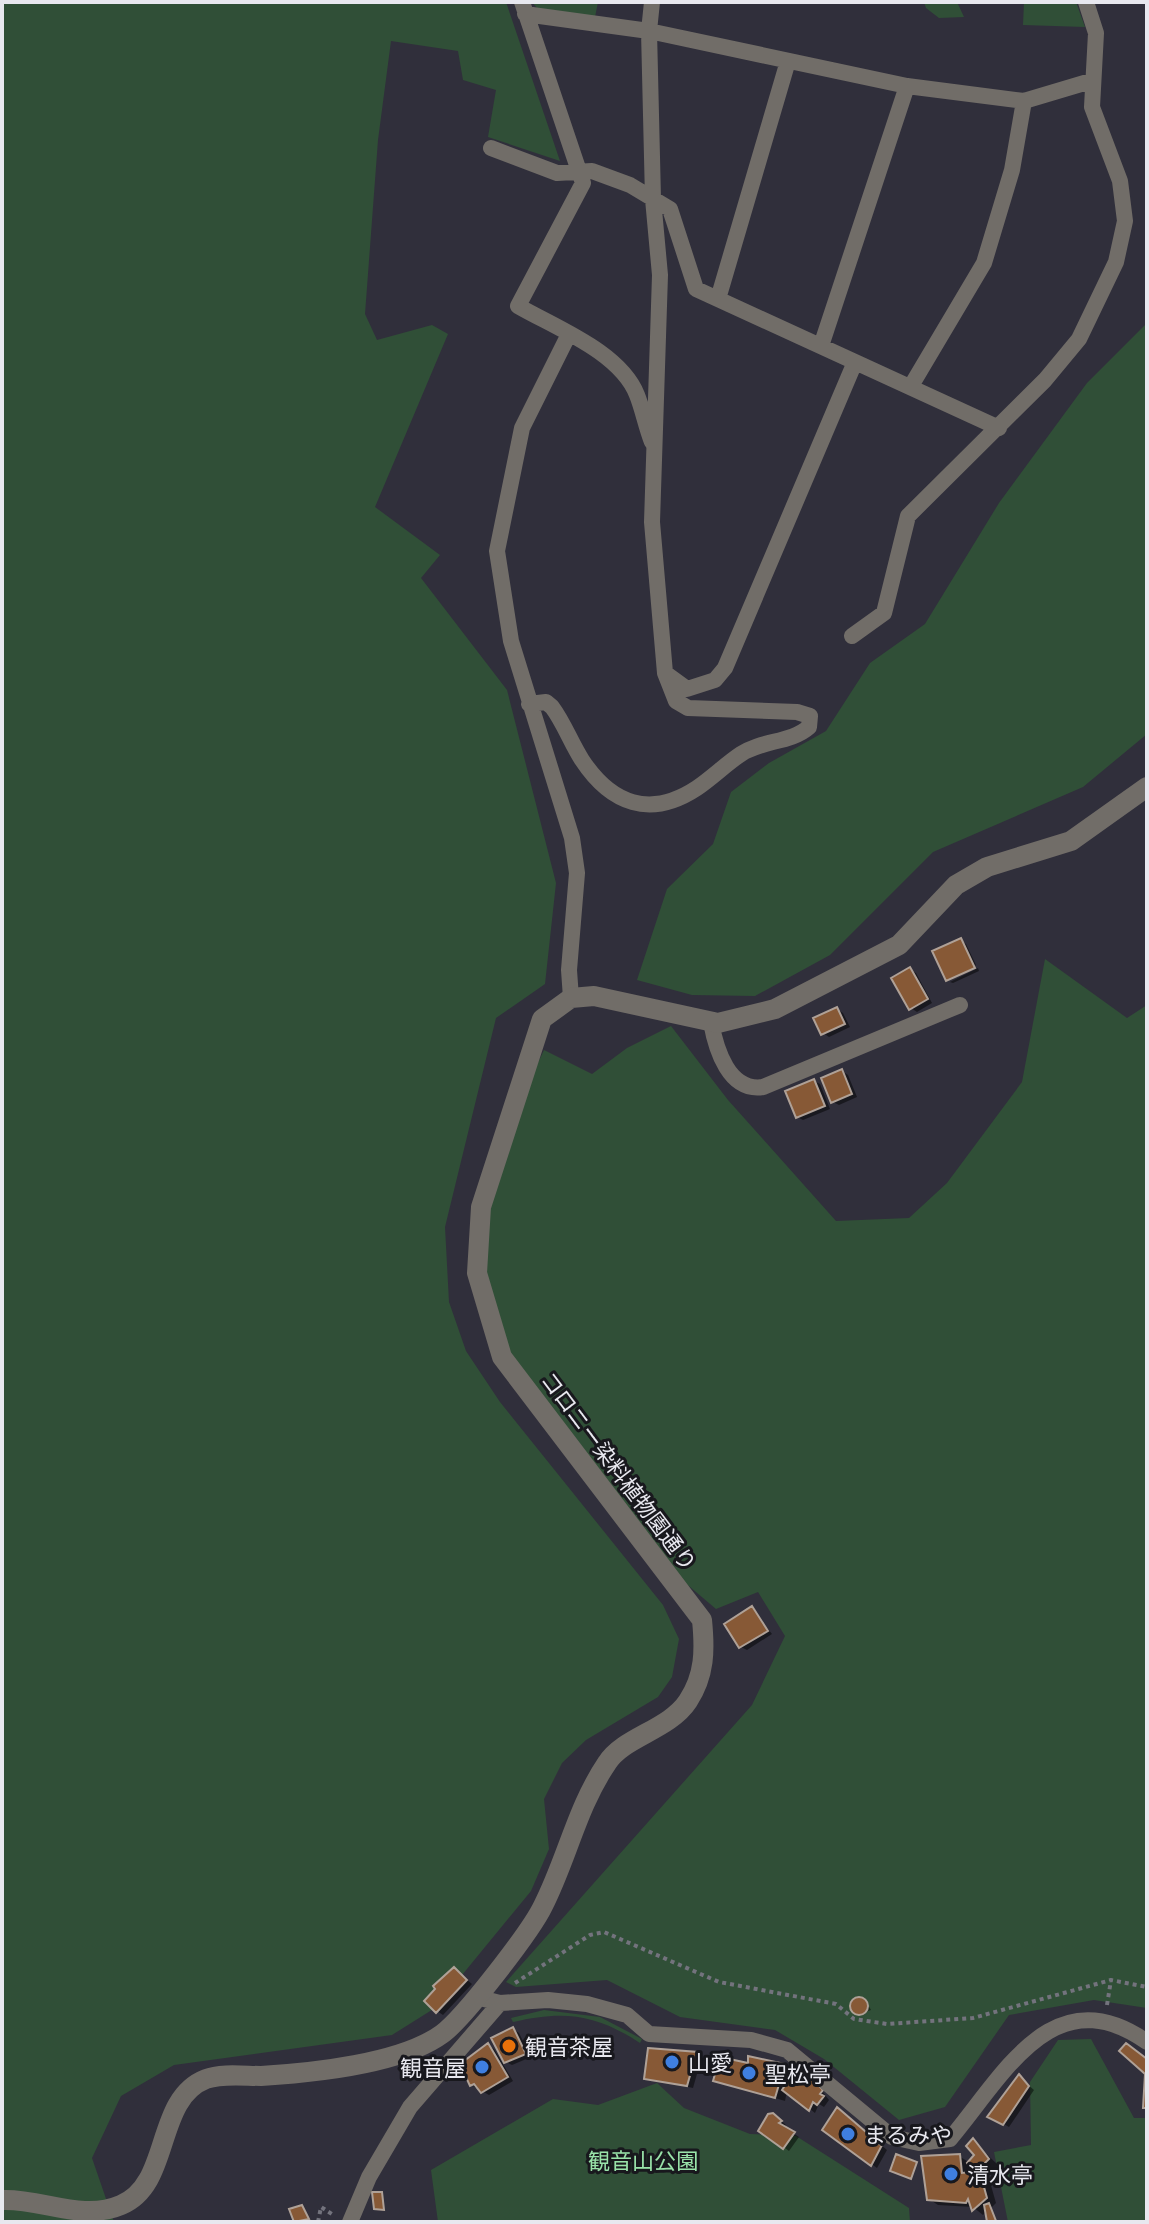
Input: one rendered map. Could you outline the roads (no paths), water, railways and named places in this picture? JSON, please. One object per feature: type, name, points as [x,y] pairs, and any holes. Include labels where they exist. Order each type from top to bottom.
[{"type":"street","points":[[529,704],[546,702],[552,707],[597,782],[621,801],[647,804],[672,800],[697,788],[753,746],[800,735],[809,727],[810,716],[797,712],[688,708],[676,701],[665,673],[652,522],[660,275],[653,199],[649,31],[652,2]]},
{"type":"street","points":[[852,636],[884,613],[908,516],[999,428],[1079,339],[1116,262],[1125,221],[1120,181],[1092,107],[1091,81],[1096,33],[1086,2]]},
{"type":"street","points":[[656,451],[636,393],[620,371],[600,354],[518,306],[583,183],[523,8],[649,31],[907,86],[1024,101],[1091,81]]},
{"type":"street","points":[[718,299],[788,61]]},
{"type":"street","points":[[821,346],[907,86]]},
{"type":"street","points":[[911,386],[984,263],[1012,170],[1024,101]]},
{"type":"street","points":[[491,148],[557,173],[592,171],[653,199],[670,209],[696,289],[999,428]]},
{"type":"street","points":[[568,336],[522,428],[497,551],[511,641],[556,782],[577,873],[569,970],[571,998],[594,996],[619,1000],[711,1022],[775,1009],[899,945],[956,885],[987,867],[1071,841],[1147,787]]},
{"type":"street","points":[[665,673],[687,689],[715,680],[725,668],[855,362]]},
{"type":"street","name":"コロニー染料植物園通り","points":[[2,2200],[18,2199],[75,2212],[122,2205],[149,2182],[166,2131],[185,2096],[206,2079],[319,2072],[403,2052],[442,2034],[476,1997],[542,1909],[589,1792],[609,1759],[670,1719],[688,1701],[706,1659],[702,1620],[502,1357],[477,1273],[481,1207],[529,1056],[542,1019],[571,998]]},
{"type":"street","points":[[711,1022],[716,1051],[738,1082],[751,1089],[763,1087],[960,1005]]},
{"type":"street","points":[[476,1997],[500,2003],[548,2000],[587,2004],[627,2015],[649,2034],[751,2040],[787,2050],[892,2137],[919,2143],[950,2139],[1018,2054],[1048,2031],[1077,2019],[1105,2019],[1147,2042]]},
{"type":"street","points":[[350,2222],[369,2177],[410,2107],[500,2003]]},
{"type":"place","name":"観音茶屋","points":[[509,2046]]},
{"type":"place","name":"山愛","points":[[672,2062]]},
{"type":"place","name":"観音屋","points":[[482,2067]]},
{"type":"place","name":"聖松亭","points":[[749,2073]]},
{"type":"place","name":"まるみや","points":[[848,2134]]},
{"type":"place","name":"清水亭","points":[[951,2174]]},
{"type":"park label","name":"観音山公園","points":[[643,2160]]}]
